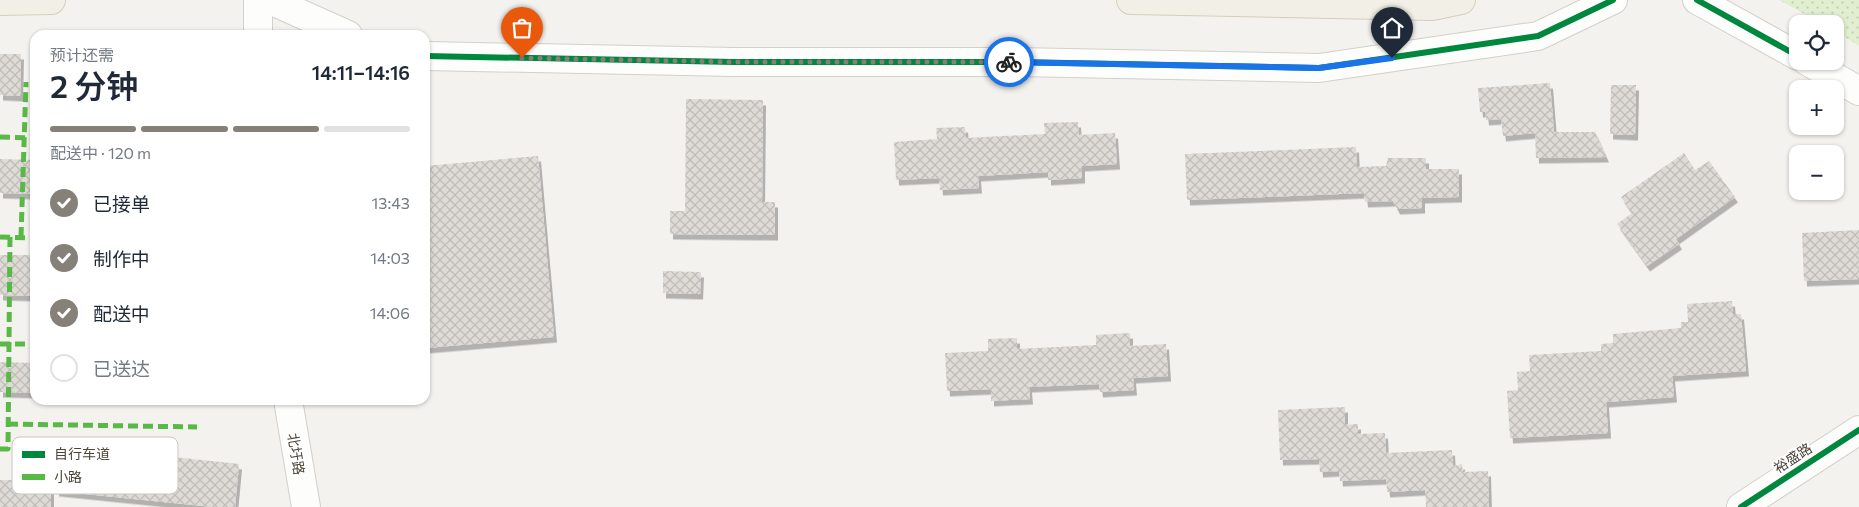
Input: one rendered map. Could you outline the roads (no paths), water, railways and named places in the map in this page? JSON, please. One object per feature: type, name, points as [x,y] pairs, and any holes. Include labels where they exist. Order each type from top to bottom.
[{"type":"main road","points":[[0,1],[51,0]]},
{"type":"main road","points":[[1131,0],[1432,6],[1461,0]]},
{"type":"street","points":[[258,0],[258,30]]},
{"type":"street","points":[[270,0],[337,30]]},
{"type":"street","points":[[430,56],[734,62],[1027,62],[1319,68],[1538,36],[1614,0]]},
{"type":"street","points":[[1697,0],[1789,51]]},
{"type":"street","points":[[1823,70],[1859,91]]},
{"type":"street","name":"北圩路","points":[[289,405],[306,507]]},
{"type":"street","name":"裕盛路","points":[[1741,507],[1859,430]]}]
